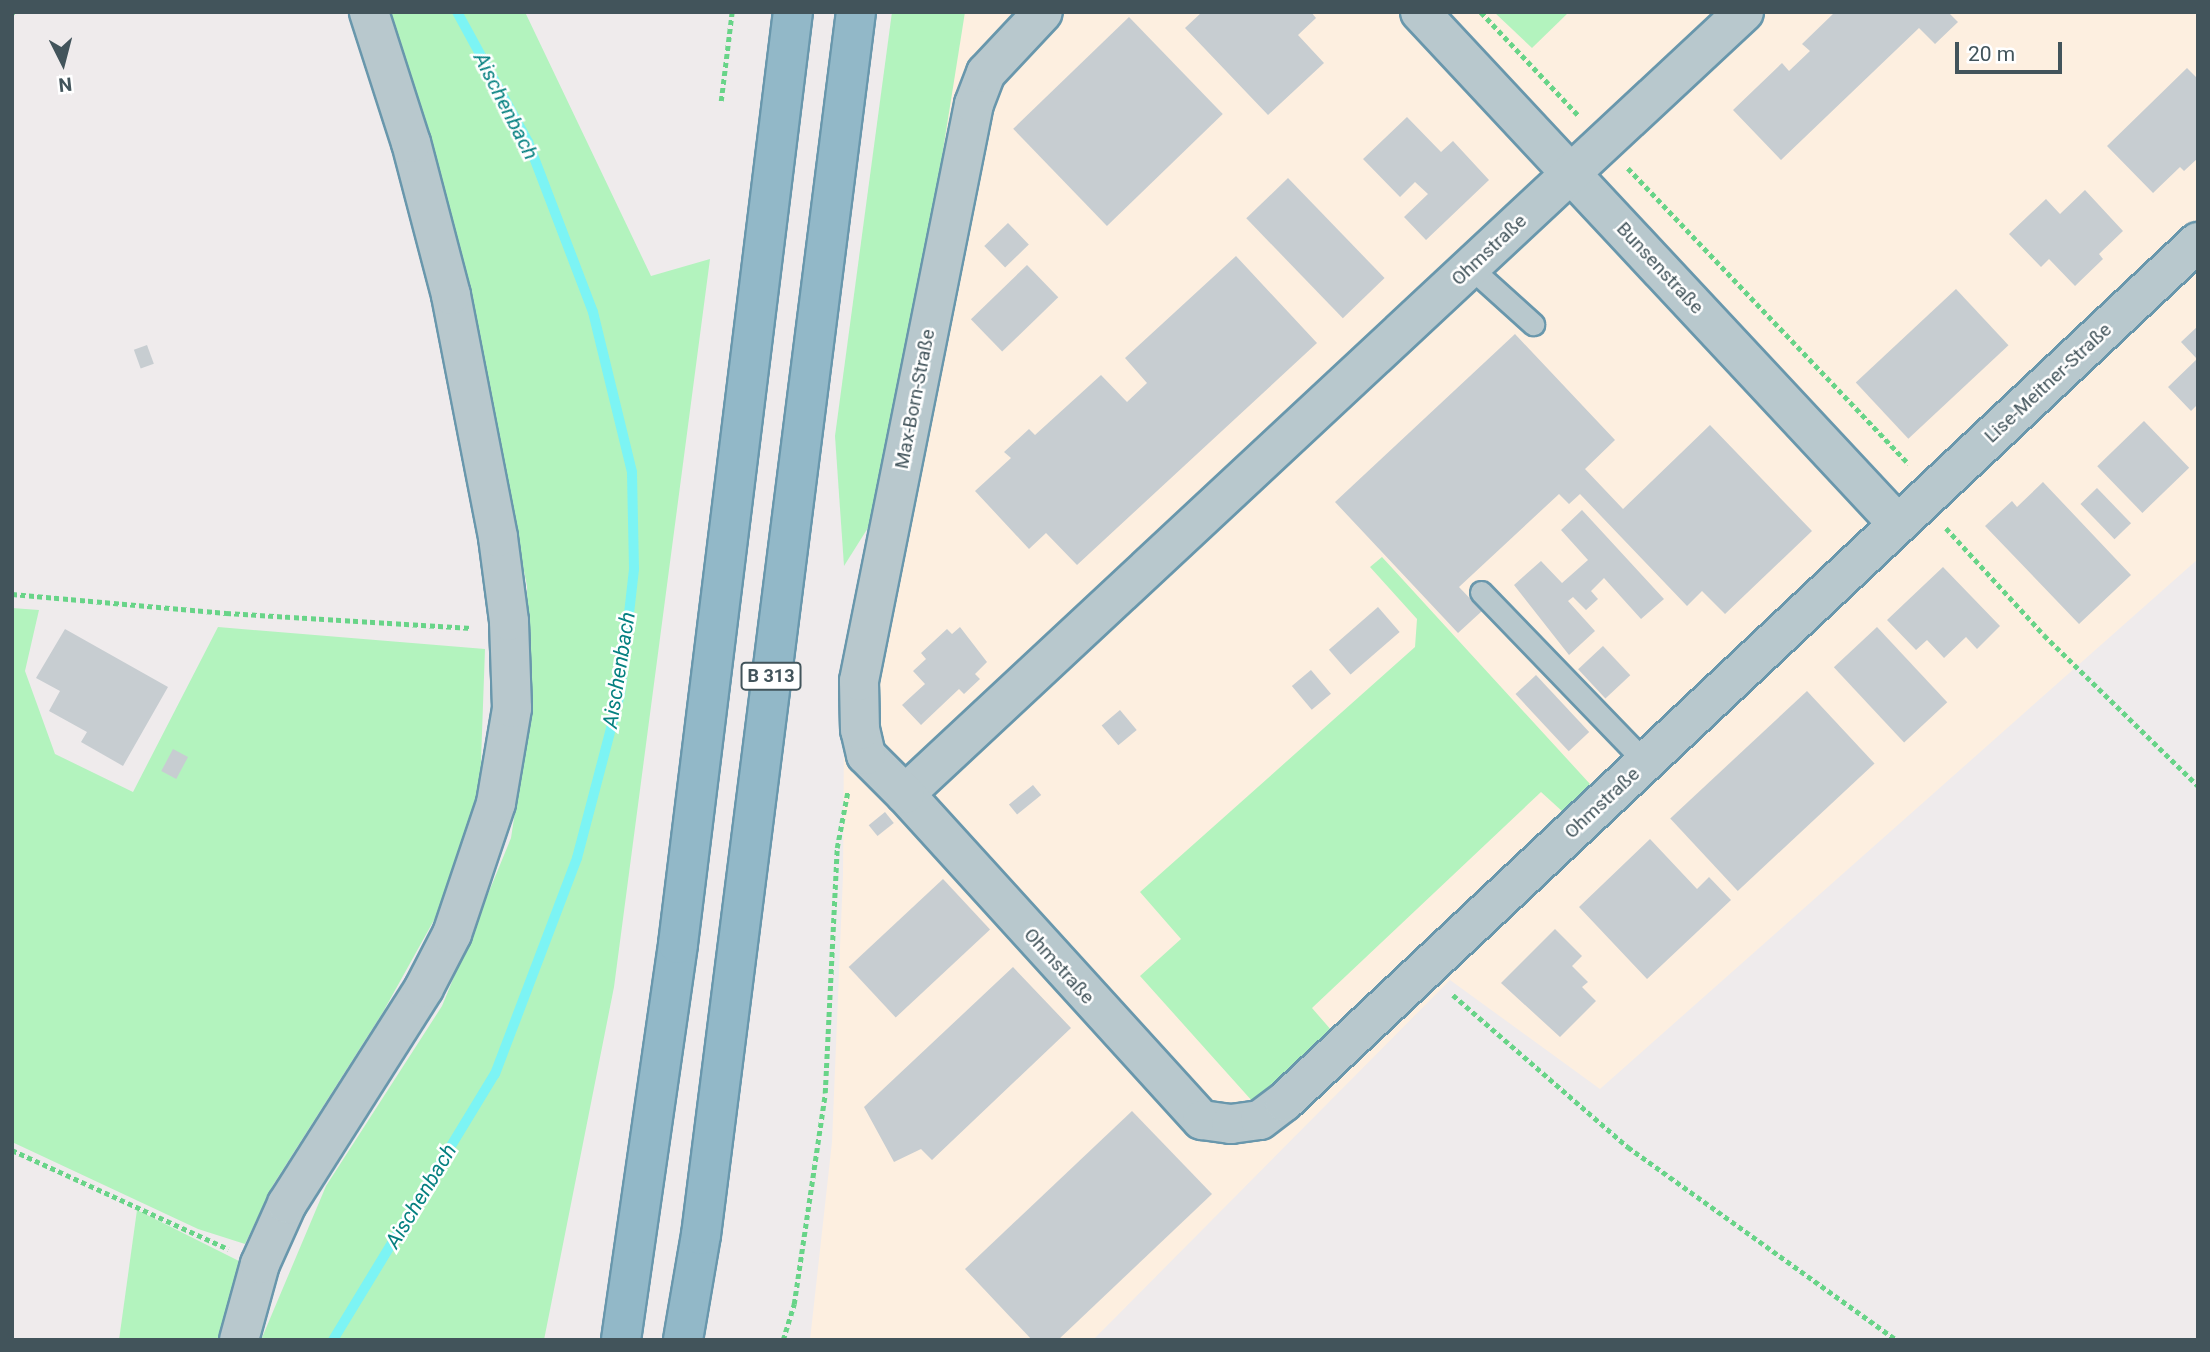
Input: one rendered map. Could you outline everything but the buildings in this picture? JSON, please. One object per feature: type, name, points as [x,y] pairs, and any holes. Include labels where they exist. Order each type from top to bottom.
[{"type":"highway","name":"B 313","points":[[621,1340],[678,944],[793,12]]},
{"type":"highway","name":"B 313","points":[[683,1340],[701,1235],[856,12]]},
{"type":"street","points":[[239,1340],[260,1264],[288,1204],[424,988],[452,934],[496,803],[512,708],[509,621],[498,537],[451,295],[411,143],[369,12]]},
{"type":"street","name":"Max-Born-Straße","points":[[866,755],[860,730],[859,681],[974,104],[986,73],[1043,12]]},
{"type":"street","name":"Bunsenstraße","points":[[1420,12],[1572,173],[1918,505]]},
{"type":"street","points":[[1572,173],[1744,12]]},
{"type":"street","name":"Ohmstraße","points":[[1572,173],[905,794],[1202,1120],[1231,1124],[1260,1120],[1646,763],[1918,505]]},
{"type":"street","name":"Lise-Meitner-Straße","points":[[1918,505],[2198,242]]},
{"type":"street","points":[[866,755],[905,794]]},
{"type":"lane","points":[[1471,268],[1532,324]]},
{"type":"lane","points":[[1481,593],[1646,763]]},
{"type":"path","points":[[722,101],[732,12]]},
{"type":"path","points":[[1481,12],[1604,143],[1918,505],[2044,635],[2198,786]]},
{"type":"path","points":[[12,594],[459,630],[509,621]]},
{"type":"path","points":[[783,1340],[794,1304],[825,1093],[842,810],[850,781],[866,755]]},
{"type":"path","points":[[1423,969],[1628,1147],[1897,1340]]},
{"type":"path","points":[[12,1150],[260,1264]]},
{"type":"shaded area","points":[[952,12],[2198,12],[2198,559],[1600,1089],[1450,980],[1093,1340],[810,1340],[832,1142],[843,875],[844,735]]},
{"type":"green space","points":[[387,12],[525,12],[651,276],[710,259],[614,987],[544,1340],[261,1340],[326,1186],[442,1006],[511,838],[529,720],[527,586],[465,277]]},
{"type":"green space","points":[[892,12],[965,12],[888,496],[844,566],[835,436]]},
{"type":"green space","points":[[1494,12],[1569,12],[1532,48]]},
{"type":"green space","points":[[1382,557],[1590,784],[1563,812],[1541,792],[1312,1008],[1332,1031],[1253,1102],[1140,976],[1181,939],[1140,892],[1415,647],[1417,619],[1370,567]]},
{"type":"green space","points":[[12,608],[39,610],[25,671],[55,754],[133,792],[218,627],[485,649],[480,789],[454,884],[383,1012],[273,1185],[245,1244],[198,1229],[12,1142]]},
{"type":"green space","points":[[137,1210],[239,1261],[221,1340],[119,1340]]},
{"type":"waterway","name":"Aischenbach","points":[[333,1340],[495,1074],[577,858],[620,694],[634,569],[632,472],[593,312],[528,142],[457,12]]}]
